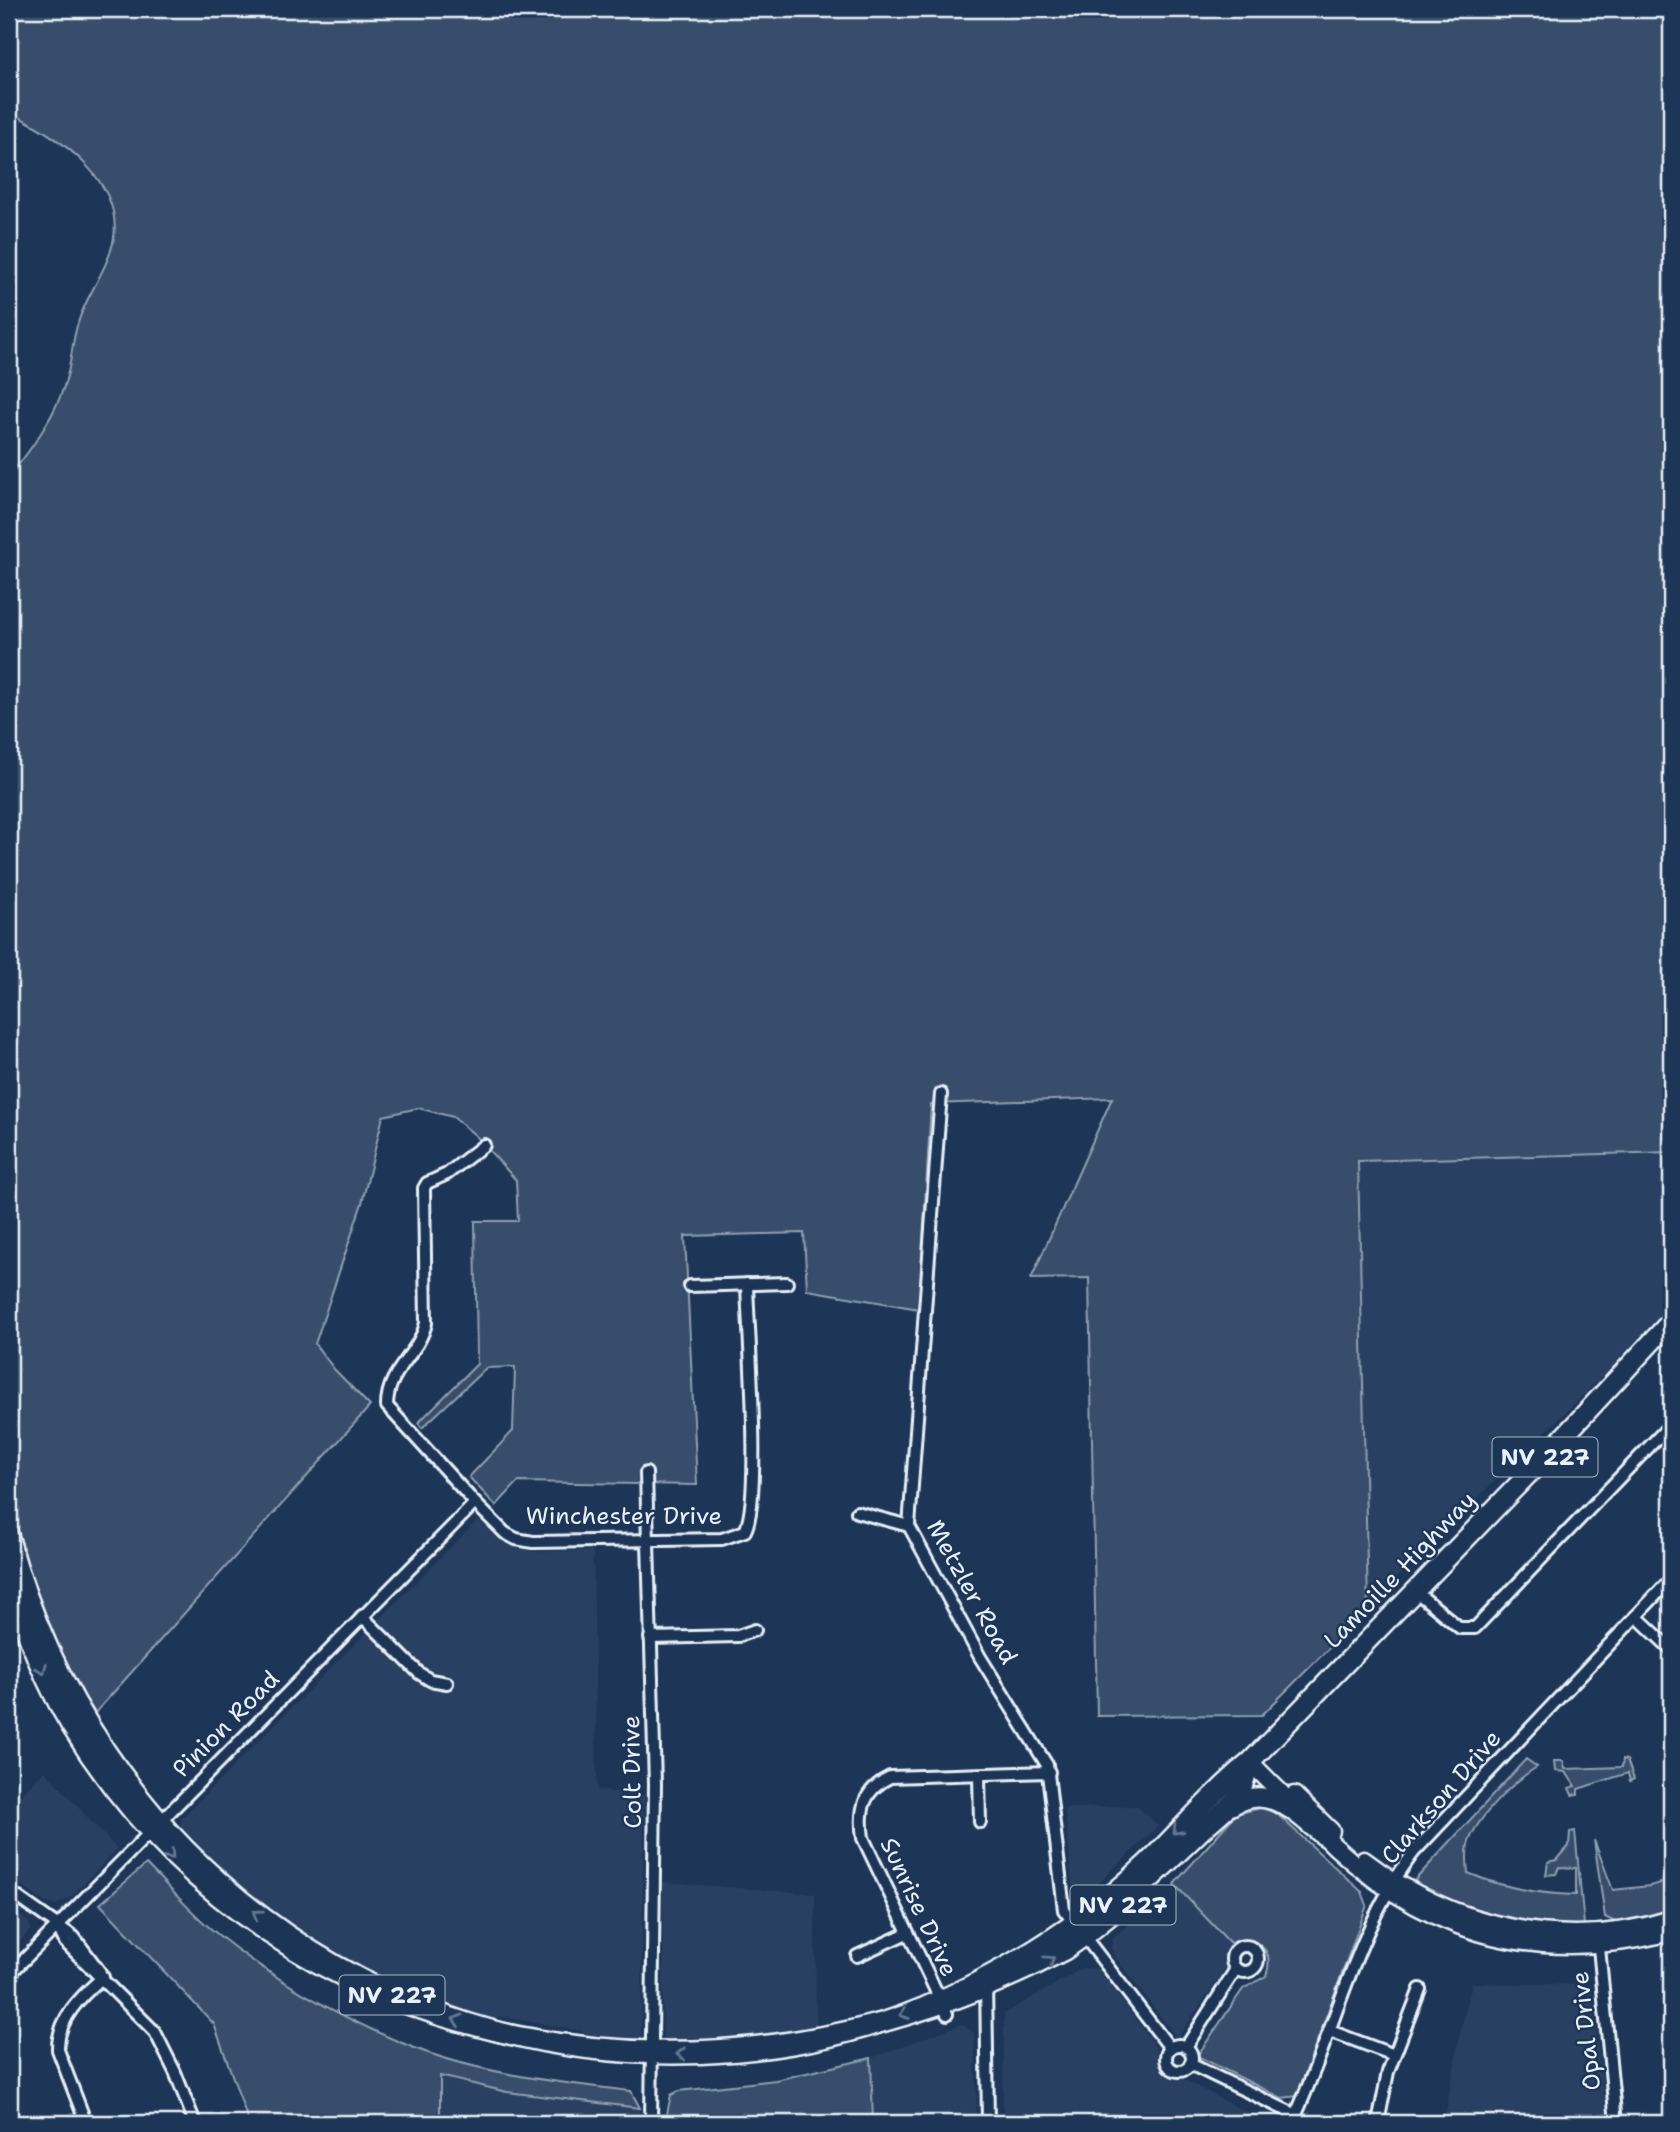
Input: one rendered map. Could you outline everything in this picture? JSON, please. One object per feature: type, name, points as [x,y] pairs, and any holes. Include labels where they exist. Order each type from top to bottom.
[{"type":"main road","name":"Lamoille Highway","points":[[944,2007],[987,1996],[1035,1969],[1080,1930],[1226,1782],[1252,1760],[1542,1460],[1671,1321]]},
{"type":"main road","name":"Lamoille Highway","points":[[9,1537],[33,1613],[72,1698],[188,1875],[232,1915],[321,1976],[365,2000],[423,2025],[473,2042],[538,2058],[609,2067]]},
{"type":"main road","name":"Lamoille Highway","points":[[9,1582],[45,1677],[70,1724],[110,1784],[250,1909],[328,1962],[411,2003],[492,2031],[647,2065],[723,2069],[785,2062],[871,2041],[944,2007],[986,1977],[1080,1930],[1156,1876],[1239,1794],[1252,1760]]},
{"type":"main road","points":[[1252,1760],[1360,1870],[1434,1904],[1486,1923],[1598,1940],[1671,1932]]},
{"type":"main road","points":[[1252,1760],[1392,1886]]},
{"type":"main road","points":[[1191,1840],[1230,1807],[1257,1796],[1277,1800],[1324,1836]]},
{"type":"main road","points":[[1598,1940],[1671,1919]]},
{"type":"street","name":"Metzler Road","points":[[941,1094],[909,1526],[980,1657],[1037,1744],[1049,1772],[1064,1910],[1170,2048]]},
{"type":"street","name":"Winchester Drive","points":[[484,1145],[447,1174],[427,1183],[424,1188],[426,1323],[418,1342],[396,1369],[390,1383],[387,1406],[475,1503],[516,1539],[533,1542],[722,1539],[738,1536],[750,1523],[752,1484],[747,1284]]},
{"type":"street","points":[[690,1286],[787,1283]]},
{"type":"street","points":[[1414,1590],[1460,1628],[1475,1628],[1671,1424]]},
{"type":"street","name":"Colt Drive","points":[[646,1473],[655,1784],[647,2065],[651,2123]]},
{"type":"street","name":"Pinion Road","points":[[9,1975],[475,1503]]},
{"type":"street","points":[[857,1512],[909,1526]]},
{"type":"street","name":"Clarkson Drive","points":[[1294,2119],[1358,1956],[1392,1886],[1414,1852],[1671,1579]]},
{"type":"street","points":[[362,1616],[419,1673],[430,1680],[447,1683]]},
{"type":"street","points":[[1636,1616],[1671,1649]]},
{"type":"street","points":[[650,1638],[738,1636],[755,1630]]},
{"type":"street","name":"Sunrise Drive","points":[[944,2007],[863,1838],[860,1819],[862,1805],[869,1792],[890,1777],[1049,1772]]},
{"type":"street","points":[[979,1775],[980,1822]]},
{"type":"street","points":[[9,1891],[80,1944],[103,1977],[155,2032],[175,2072],[195,2123]]},
{"type":"street","points":[[857,1956],[907,1933]]},
{"type":"street","name":"Opal Drive","points":[[1598,1940],[1616,2123]]},
{"type":"street","points":[[1186,2047],[1236,1969]]},
{"type":"street","points":[[86,2123],[58,2050],[58,2038],[71,2010],[103,1977]]},
{"type":"street","points":[[986,1977],[988,2123]]},
{"type":"street","points":[[1378,2123],[1394,2055],[1420,1989]]},
{"type":"street","points":[[1330,2031],[1394,2055]]},
{"type":"street","points":[[1178,2045],[1186,2047],[1192,2057],[1190,2064],[1180,2071],[1168,2067],[1166,2055],[1170,2048],[1178,2045]]},
{"type":"street","points":[[1190,2064],[1294,2119]]},
{"type":"shaded area","points":[[9,9],[1671,9],[1671,1152],[1358,1161],[1368,1609],[1262,1715],[1097,1716],[1089,1278],[1031,1279],[1112,1098],[931,1104],[919,1309],[807,1290],[804,1233],[685,1236],[697,1485],[518,1482],[496,1506],[469,1477],[513,1431],[515,1367],[486,1368],[422,1428],[418,1423],[477,1364],[475,1221],[518,1221],[516,1180],[475,1135],[453,1117],[418,1108],[383,1116],[362,1203],[315,1344],[335,1370],[370,1406],[95,1713],[66,1668],[38,1601],[18,1530],[9,1483],[9,477],[51,417],[63,390],[78,323],[108,260],[115,226],[111,204],[101,184],[87,166],[49,135],[9,112]]},
{"type":"shaded area","points":[[1671,1152],[1671,1303],[1605,1374],[1408,1565],[1368,1609],[1358,1161]]},
{"type":"shaded area","points":[[478,1520],[509,1546],[535,1552],[593,1551],[597,1790],[644,1795],[641,2047],[583,2042],[583,2031],[499,2016],[492,2023],[391,1986],[336,1956],[269,1914],[179,1833],[181,1819]]},
{"type":"shaded area","points":[[9,1673],[22,1706],[9,1719]]},
{"type":"shaded area","points":[[1526,1759],[1537,1767],[1497,1801],[1472,1835],[1467,1848],[1468,1873],[1520,1889],[1576,1895],[1576,1868],[1559,1867],[1556,1874],[1546,1875],[1548,1862],[1557,1860],[1569,1846],[1570,1832],[1575,1831],[1584,1925],[1546,1924],[1467,1908],[1444,1900],[1415,1880]]},
{"type":"shaded area","points":[[1623,1759],[1627,1760],[1634,1779],[1630,1781],[1628,1773],[1578,1789],[1578,1794],[1572,1795],[1569,1788],[1575,1786],[1566,1772],[1555,1771],[1554,1761],[1563,1761],[1565,1769],[1622,1767]]},
{"type":"shaded area","points":[[45,1771],[117,1849],[71,1897],[56,1905],[46,1903],[9,1877],[9,1807]]},
{"type":"shaded area","points":[[1137,1806],[1158,1826],[1074,1907],[1065,1808]]},
{"type":"shaded area","points":[[1261,1808],[1276,1813],[1362,1892],[1367,1905],[1297,2096],[1282,2098],[1197,2056],[1243,1989],[1266,1976],[1268,1958],[1266,1951],[1255,1943],[1230,1943],[1174,1884],[1236,1814]]},
{"type":"shaded area","points":[[1594,1840],[1613,1890],[1650,1886],[1671,1880],[1671,1911],[1619,1924],[1605,1917]]},
{"type":"shaded area","points":[[146,1864],[202,1921],[254,1962],[302,1993],[352,2020],[402,2043],[457,2062],[543,2080],[631,2091],[640,2108],[507,2092],[440,2076],[440,2123],[249,2123],[214,2024],[100,1904]]},
{"type":"shaded area","points":[[663,1882],[815,1894],[816,2033],[670,2046],[663,2040]]},
{"type":"shaded area","points":[[1174,1884],[1230,1943],[1225,1956],[1225,1970],[1177,2038],[1111,1948],[1113,1938]]},
{"type":"shaded area","points":[[9,1907],[29,1922],[31,1929],[9,1953]]},
{"type":"shaded area","points":[[1083,1968],[1098,1969],[1151,2040],[1158,2053],[1159,2067],[1268,2123],[1003,2123],[1004,2014]]},
{"type":"shaded area","points":[[1472,1983],[1591,1985],[1607,2123],[1444,2123]]},
{"type":"shaded area","points":[[962,2024],[974,2033],[977,2106],[973,2123],[873,2123],[871,2058]]},
{"type":"shaded area","points":[[871,2058],[873,2123],[665,2123],[671,2095],[679,2091],[776,2080]]},
{"type":"shaded area","points":[[440,2076],[507,2092],[640,2108],[640,2123],[440,2123]]}]
